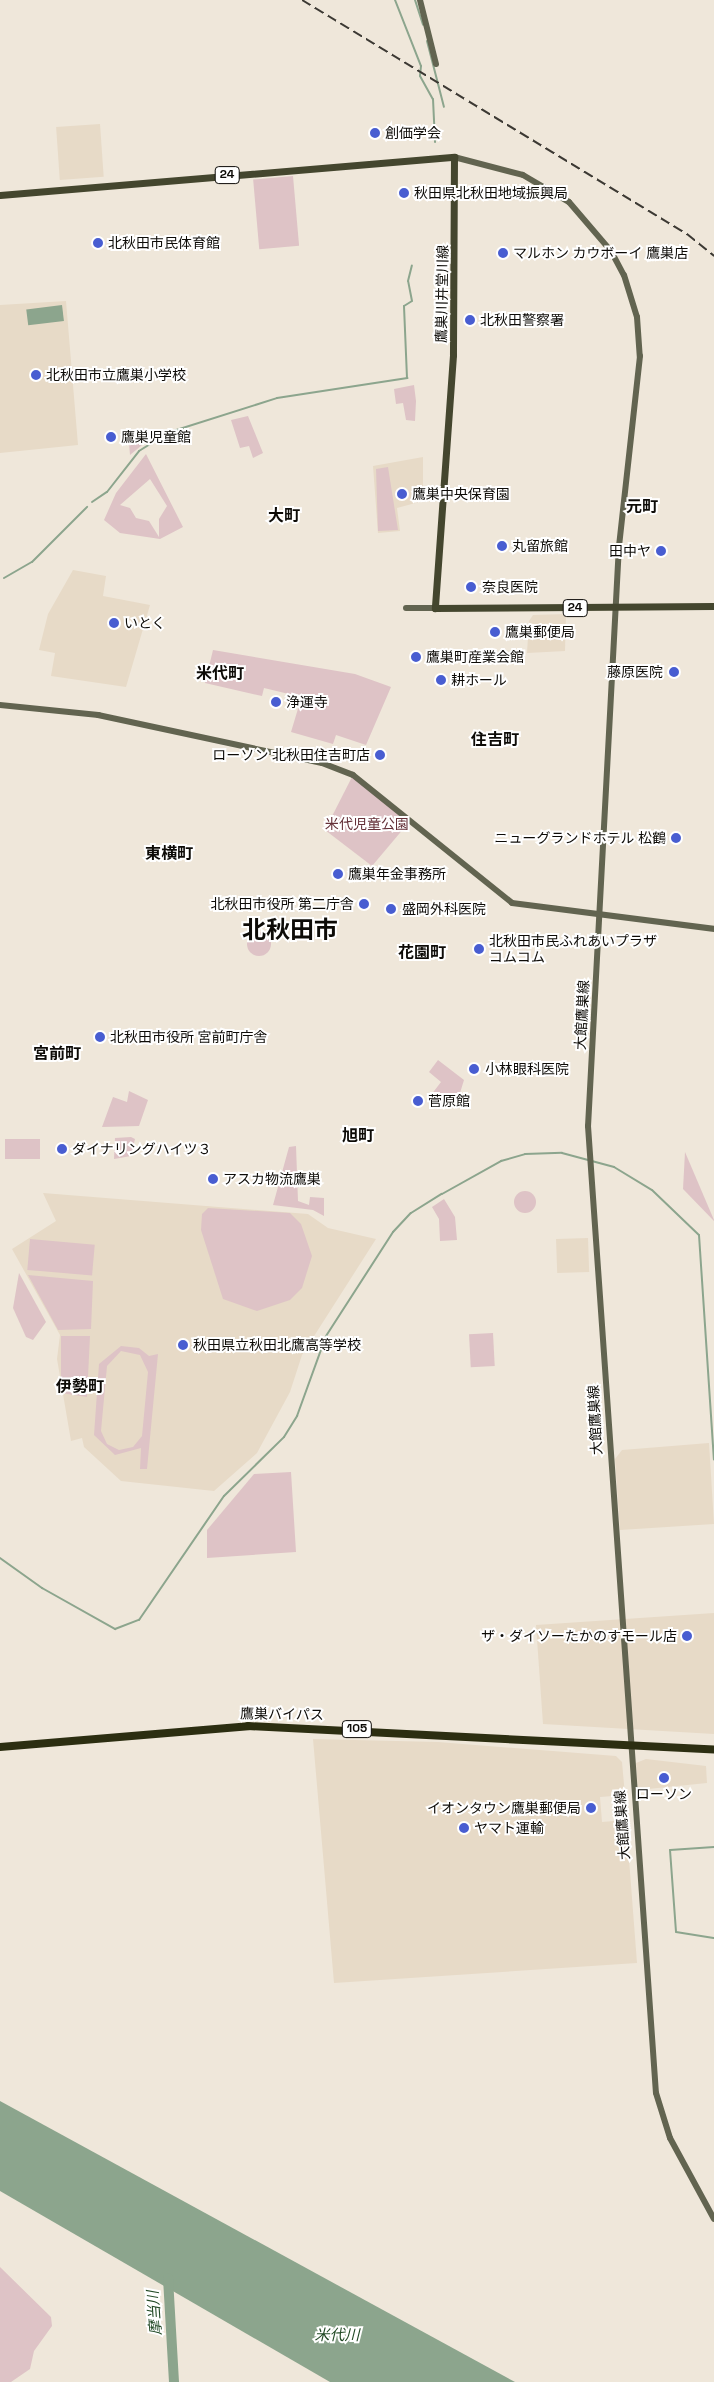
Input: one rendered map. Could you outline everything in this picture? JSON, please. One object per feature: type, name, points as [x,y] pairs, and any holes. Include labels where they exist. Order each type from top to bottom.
[{"type":"highway","name":"鷹巣バイパス","points":[[0,1747],[248,1726],[629,1744],[714,1750]]},
{"type":"main road","points":[[420,0],[436,64]]},
{"type":"main road","name":"24","points":[[0,195],[454,157]]},
{"type":"main road","name":"大館鷹巣線","points":[[454,157],[507,169],[554,191],[592,225],[624,275],[637,317],[640,356],[615,607],[598,915],[591,1160],[629,1744],[656,2093],[670,2138],[714,2219]]},
{"type":"main road","name":"鷹巣川井堂川線","points":[[435,608],[453,355],[454,157]]},
{"type":"main road","name":"24","points":[[435,608],[714,606]]},
{"type":"main road","points":[[406,608],[435,608]]},
{"type":"main road","points":[[0,705],[98,715],[322,763],[353,775],[512,903],[714,929]]},
{"type":"shaded area","points":[[100,124],[104,177],[60,180],[56,127]]},
{"type":"shaded area","name":"北秋田市立鷹巣小学校","points":[[66,301],[78,445],[0,453],[0,305]]},
{"type":"shaded area","points":[[423,457],[423,501],[397,508],[400,531],[378,533],[373,466]]},
{"type":"shaded area","points":[[73,570],[106,576],[103,596],[150,605],[126,687],[51,676],[55,653],[39,650],[48,614]]},
{"type":"shaded area","points":[[566,614],[565,651],[527,653],[529,621],[533,615]]},
{"type":"shaded area","name":"秋田県立秋田北鷹高等学校","points":[[43,1193],[308,1214],[328,1228],[376,1239],[302,1355],[290,1392],[257,1453],[214,1491],[121,1481],[84,1447],[82,1438],[71,1441],[57,1359],[60,1335],[12,1249],[56,1221]]},
{"type":"shaded area","points":[[588,1238],[589,1272],[557,1273],[556,1239]]},
{"type":"shaded area","points":[[709,1443],[714,1524],[620,1530],[615,1459],[622,1450]]},
{"type":"shaded area","points":[[714,1613],[714,1734],[543,1724],[536,1625]]},
{"type":"shaded area","points":[[313,1739],[438,1742],[616,1756],[622,1762],[625,1795],[600,1797],[602,1822],[626,1820],[637,1963],[334,1983]]},
{"type":"shaded area","points":[[646,1759],[706,1766],[707,1783],[638,1790],[636,1763]]},
{"type":"green space","points":[[293,176],[299,246],[259,249],[253,179]]},
{"type":"green space","points":[[414,385],[416,401],[415,421],[406,420],[403,403],[396,404],[394,389]]},
{"type":"green space","points":[[248,416],[263,453],[253,458],[249,446],[240,448],[231,420]]},
{"type":"green space","points":[[152,429],[153,436],[130,455],[128,431]]},
{"type":"green space","points":[[146,454],[183,527],[160,539],[120,533],[104,520],[116,493]],"holes":[[[150,479],[167,506],[159,519],[159,537],[149,521],[136,518],[130,508],[120,505]]]},
{"type":"green space","points":[[388,467],[398,530],[378,531],[376,469]]},
{"type":"green space","points":[[213,650],[355,674],[391,687],[366,745],[336,735],[333,744],[291,732],[300,702],[292,700],[293,695],[264,688],[262,696],[205,683]]},
{"type":"green space","name":"米代児童公園","points":[[353,775],[410,821],[372,866],[325,830]]},
{"type":"green space","points":[[259,932],[268,935],[271,944],[268,953],[259,956],[250,953],[247,944],[250,935]]},
{"type":"green space","points":[[438,1060],[464,1080],[456,1106],[449,1107],[431,1095],[441,1082],[429,1072]]},
{"type":"green space","points":[[129,1091],[148,1100],[139,1126],[102,1127],[113,1097],[127,1102]]},
{"type":"green space","points":[[131,1137],[135,1139],[131,1156],[114,1159],[115,1138]]},
{"type":"green space","points":[[5,1139],[40,1139],[40,1159],[5,1159]]},
{"type":"green space","points":[[296,1146],[298,1201],[309,1205],[310,1197],[324,1198],[324,1216],[313,1210],[273,1205],[289,1147]]},
{"type":"green space","points":[[685,1152],[714,1220],[714,1221],[683,1189]]},
{"type":"green space","points":[[525,1191],[535,1198],[536,1202],[529,1212],[525,1213],[515,1206],[514,1202],[521,1192]]},
{"type":"green space","points":[[444,1199],[455,1217],[457,1240],[440,1241],[439,1219],[432,1207]]},
{"type":"green space","points":[[208,1208],[290,1213],[301,1224],[312,1256],[302,1288],[290,1300],[257,1311],[223,1299],[201,1230],[202,1214]]},
{"type":"green space","points":[[30,1239],[95,1245],[92,1276],[27,1270]]},
{"type":"green space","points":[[19,1273],[46,1322],[33,1340],[26,1337],[13,1308]]},
{"type":"green space","points":[[28,1275],[93,1281],[91,1329],[58,1330]]},
{"type":"green space","points":[[493,1333],[495,1366],[471,1367],[469,1334]]},
{"type":"green space","points":[[61,1336],[90,1336],[87,1397],[61,1393]]},
{"type":"green space","points":[[121,1346],[139,1348],[149,1356],[158,1354],[147,1469],[140,1469],[141,1448],[115,1455],[94,1435],[99,1364]],"holes":[[[121,1351],[140,1355],[148,1372],[142,1436],[133,1447],[119,1450],[107,1444],[101,1431],[107,1366]]]},
{"type":"green space","points":[[291,1472],[296,1552],[207,1558],[207,1530],[254,1474]]},
{"type":"green space","points":[[0,2267],[51,2317],[52,2326],[34,2351],[30,2369],[11,2382],[0,2382]]},
{"type":"water","points":[[62,305],[64,321],[28,325],[26,309]]},
{"type":"water","name":"米代川","points":[[0,2101],[515,2382],[330,2382],[0,2191]]},
{"type":"waterway","points":[[395,0],[421,66],[420,76],[433,99],[435,142]]},
{"type":"waterway","points":[[415,0],[423,25]]},
{"type":"waterway","points":[[427,41],[444,107]]},
{"type":"waterway","points":[[92,502],[107,492],[139,451],[170,432],[277,398],[407,378],[404,306],[412,301],[408,281],[412,265]]},
{"type":"waterway","points":[[4,578],[32,562],[87,507]]},
{"type":"waterway","points":[[0,1558],[42,1588],[115,1629],[139,1620],[224,1496],[284,1437],[297,1416],[326,1336],[393,1232],[411,1213],[442,1194],[501,1161],[525,1154],[562,1153],[614,1167],[652,1190],[699,1235],[714,1459]]},
{"type":"waterway","points":[[714,1847],[670,1850],[676,1932],[714,1938]]},
{"type":"waterway","name":"摩当川","points":[[168,2278],[174,2382]]},
{"type":"railway","points":[[302,0],[687,234],[714,256]]},
{"type":"place","name":"創価学会","points":[[375,133]]},
{"type":"place","name":"秋田県北秋田地域振興局","points":[[404,193]]},
{"type":"place","name":"北秋田市民体育館","points":[[98,243]]},
{"type":"place","name":"マルホン カウボーイ 鷹巣店","points":[[503,253]]},
{"type":"place","name":"北秋田警察署","points":[[470,320]]},
{"type":"place","name":"北秋田市立鷹巣小学校","points":[[36,375]]},
{"type":"place","name":"鷹巣児童館","points":[[111,437]]},
{"type":"place","name":"鷹巣中央保育園","points":[[402,494]]},
{"type":"place","name":"丸留旅館","points":[[502,546]]},
{"type":"place","name":"田中ヤ","points":[[661,551]]},
{"type":"place","name":"奈良医院","points":[[471,587]]},
{"type":"place","name":"いとく","points":[[114,623]]},
{"type":"place","name":"鷹巣郵便局","points":[[495,632]]},
{"type":"place","name":"鷹巣町産業会館","points":[[416,657]]},
{"type":"place","name":"藤原医院","points":[[674,672]]},
{"type":"place","name":"耕ホール","points":[[441,680]]},
{"type":"place","name":"浄運寺","points":[[276,702]]},
{"type":"place","name":"ローソン 北秋田住吉町店","points":[[380,755]]},
{"type":"place","name":"ニューグランドホテル 松鶴","points":[[676,838]]},
{"type":"place","name":"鷹巣年金事務所","points":[[338,874]]},
{"type":"place","name":"北秋田市役所 第二庁舎","points":[[364,904]]},
{"type":"place","name":"盛岡外科医院","points":[[391,909]]},
{"type":"place","name":"北秋田市民ふれあいプラザ コムコム","points":[[479,949]]},
{"type":"place","name":"北秋田市役所 宮前町庁舎","points":[[100,1037]]},
{"type":"place","name":"小林眼科医院","points":[[474,1069]]},
{"type":"place","name":"菅原館","points":[[418,1101]]},
{"type":"place","name":"ダイナリングハイツ３","points":[[62,1149]]},
{"type":"place","name":"アスカ物流鷹巣","points":[[213,1179]]},
{"type":"place","name":"秋田県立秋田北鷹高等学校","points":[[183,1345]]},
{"type":"place","name":"ザ・ダイソーたかのすモール店","points":[[687,1636]]},
{"type":"place","name":"ローソン","points":[[664,1778]]},
{"type":"place","name":"イオンタウン鷹巣郵便局","points":[[591,1808]]},
{"type":"place","name":"ヤマト運輸","points":[[464,1828]]},
{"type":"district","name":"元町","points":[[642,507]]},
{"type":"district","name":"大町","points":[[284,516]]},
{"type":"district","name":"米代町","points":[[220,674]]},
{"type":"district","name":"住吉町","points":[[495,740]]},
{"type":"district","name":"東横町","points":[[169,854]]},
{"type":"district","name":"北秋田市","points":[[290,930]]},
{"type":"district","name":"花園町","points":[[422,953]]},
{"type":"district","name":"宮前町","points":[[57,1054]]},
{"type":"district","name":"旭町","points":[[358,1136]]},
{"type":"district","name":"伊勢町","points":[[80,1387]]}]
